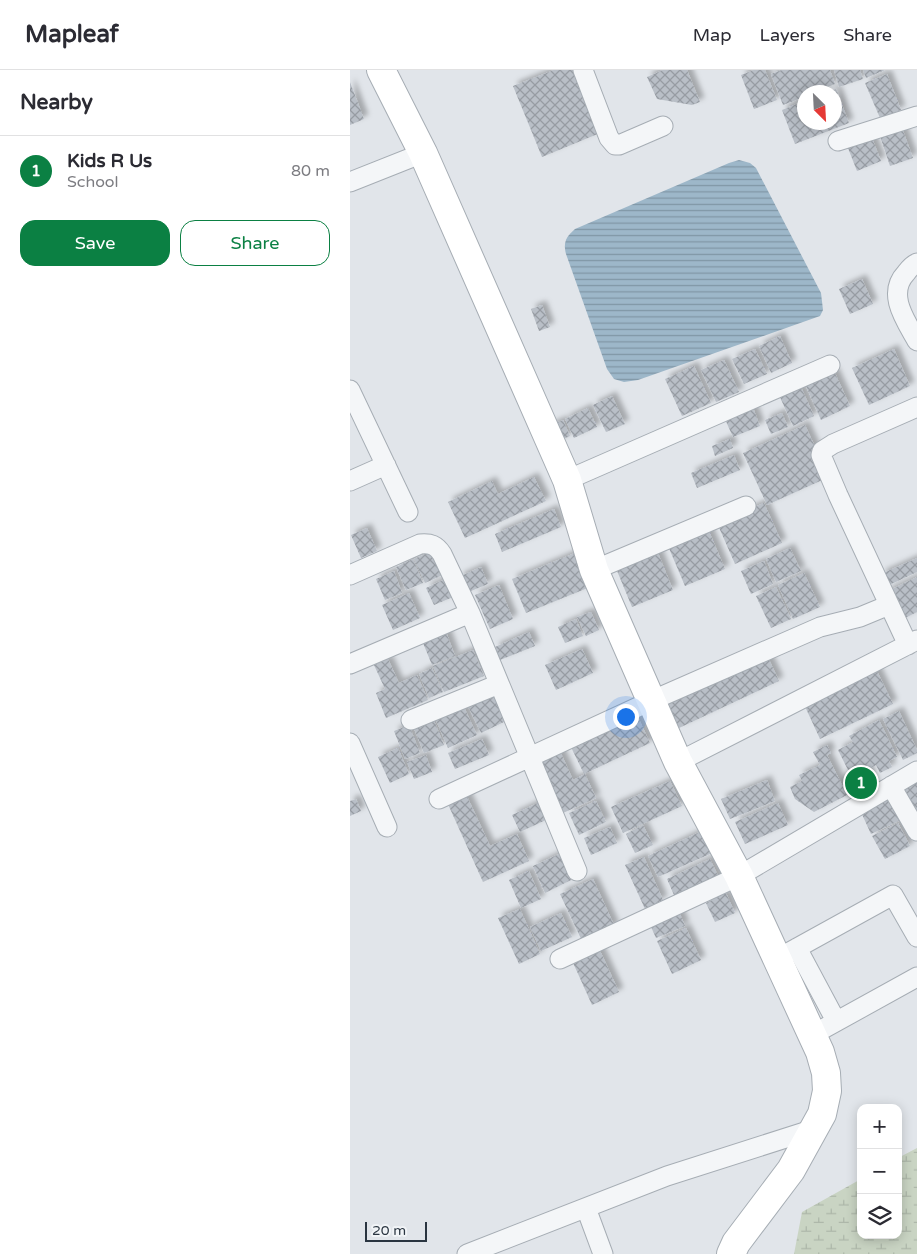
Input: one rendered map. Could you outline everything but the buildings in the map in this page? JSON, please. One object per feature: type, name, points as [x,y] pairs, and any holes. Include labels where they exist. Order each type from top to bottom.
[{"type":"street","points":[[381,70],[423,153],[567,480],[594,570],[653,700],[678,762],[739,876],[787,954],[836,1021]]},
{"type":"street","points":[[583,70],[609,138],[615,145],[662,126]]},
{"type":"street","points":[[838,141],[917,116]]},
{"type":"street","points":[[350,182],[423,153]]},
{"type":"street","points":[[917,262],[902,276],[897,297],[899,308],[917,342]]},
{"type":"street","points":[[567,480],[830,365]]},
{"type":"street","points":[[350,390],[408,512]]},
{"type":"street","points":[[678,762],[912,642],[890,605],[838,495],[822,451],[833,444],[917,407]]},
{"type":"street","points":[[350,481],[386,465]]},
{"type":"street","points":[[594,570],[746,506]]},
{"type":"street","points":[[350,575],[420,544],[429,543],[437,547],[470,613],[578,871]]},
{"type":"street","points":[[439,799],[653,700],[820,627],[860,618],[890,605]]},
{"type":"street","points":[[350,664],[470,613]]},
{"type":"street","points":[[411,720],[499,684]]},
{"type":"street","points":[[350,743],[387,827]]},
{"type":"street","points":[[560,959],[739,876],[917,771]]},
{"type":"street","points":[[891,786],[917,831]]},
{"type":"street","points":[[787,954],[893,895],[917,936]]},
{"type":"street","points":[[731,1254],[736,1243],[791,1170],[822,1114],[827,1091],[826,1074],[820,1052],[812,1035],[787,954]]},
{"type":"street","points":[[812,1035],[917,977]]},
{"type":"street","points":[[467,1254],[666,1176],[814,1129]]},
{"type":"street","points":[[586,1208],[602,1254]]},
{"type":"green space","points":[[917,1148],[917,1254],[794,1254],[802,1212],[857,1181],[857,1239],[902,1239],[902,1156]]},
{"type":"water","points":[[739,160],[750,163],[756,168],[821,293],[823,310],[820,316],[638,380],[624,382],[614,379],[607,369],[566,254],[565,243],[567,237],[575,229]]},
{"type":"place","name":"Kids R Us","points":[[861,783]]}]
